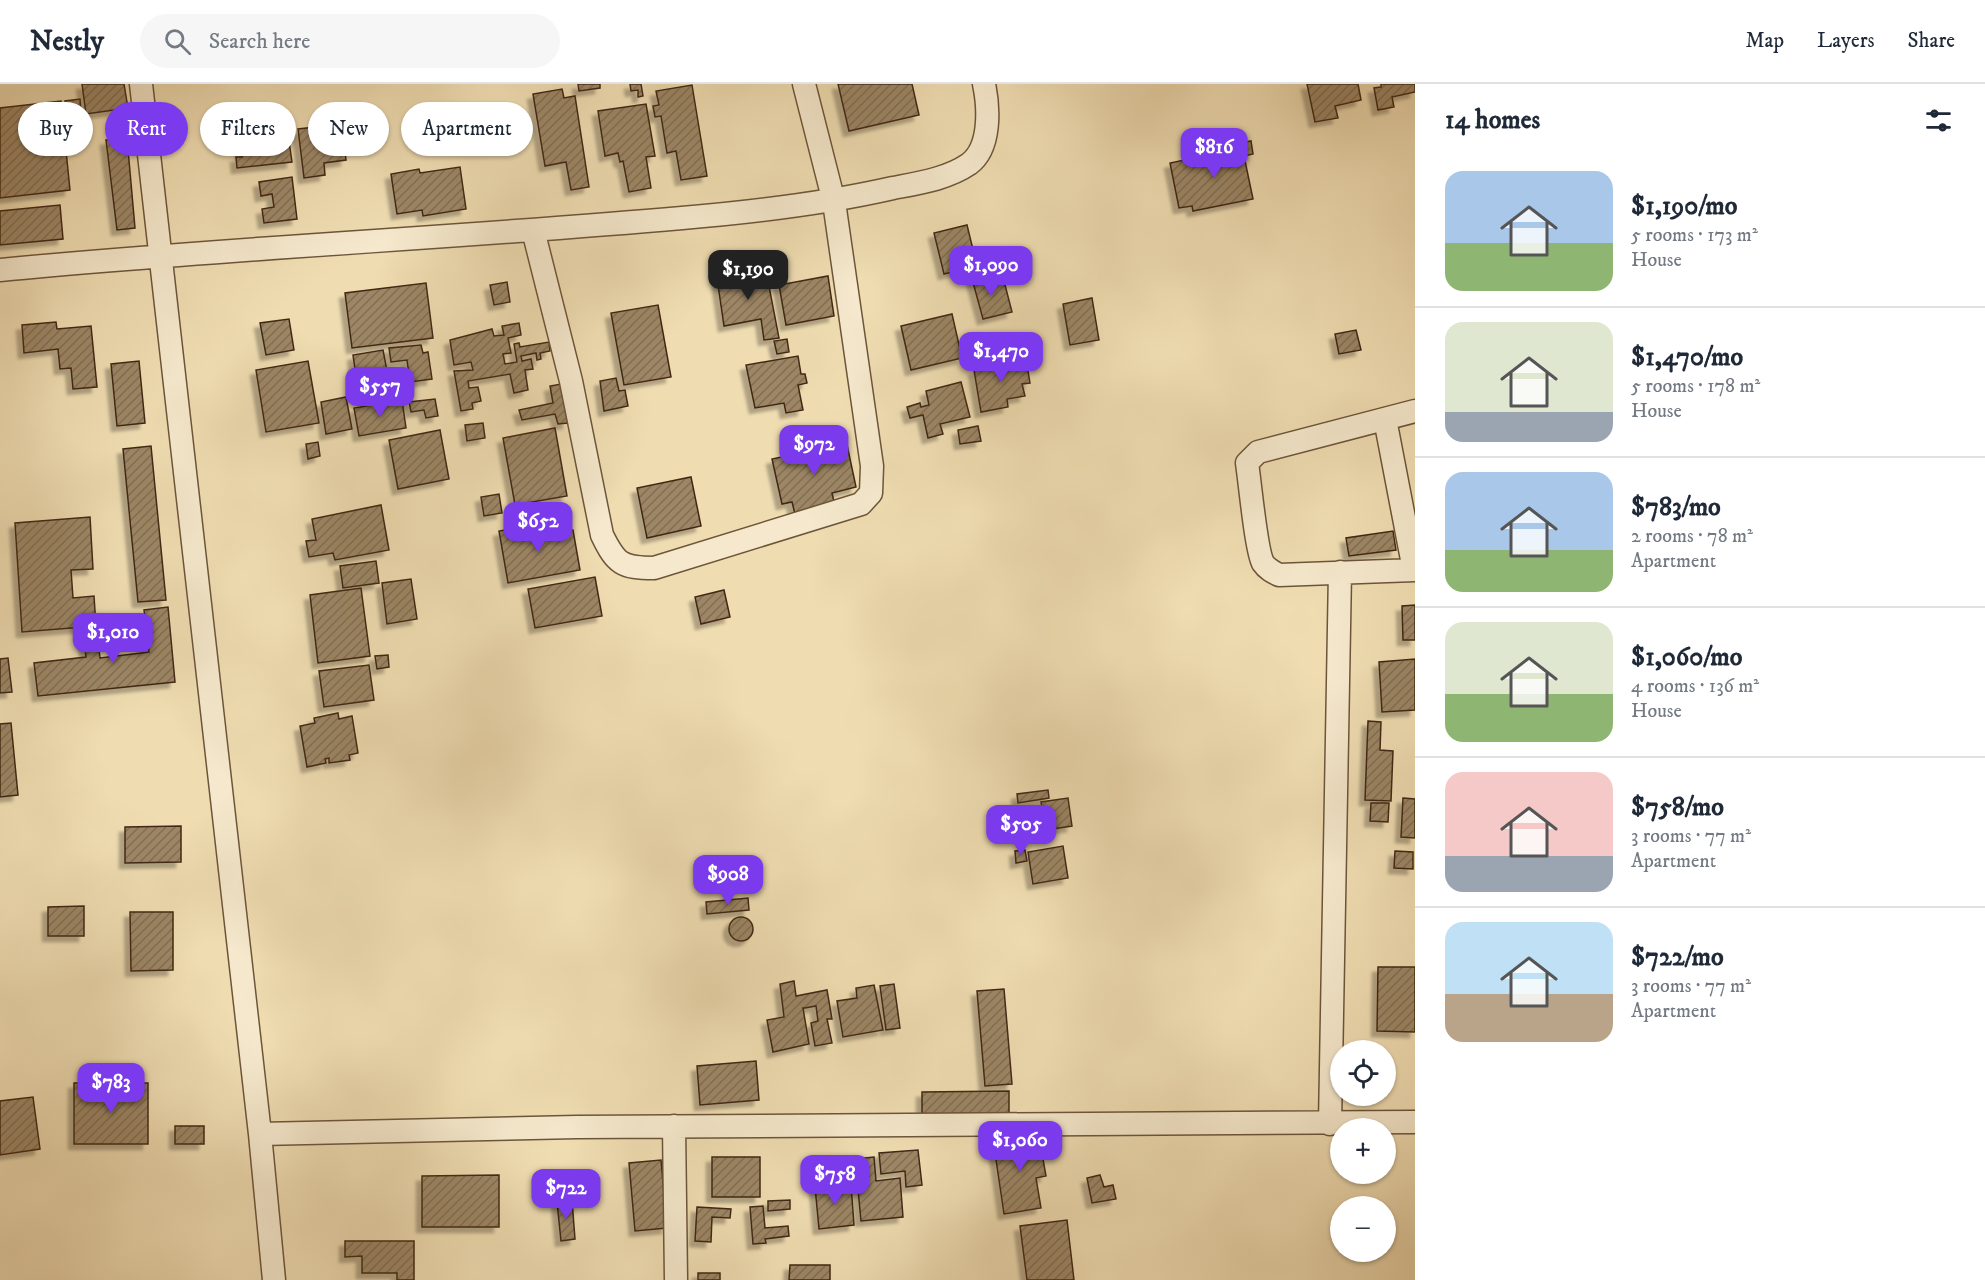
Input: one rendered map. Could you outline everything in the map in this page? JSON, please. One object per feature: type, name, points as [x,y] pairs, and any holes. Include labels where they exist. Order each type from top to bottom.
[{"type":"street","points":[[141,84],[261,1134],[274,1280]]},
{"type":"street","points":[[533,230],[571,381],[602,535],[613,557],[629,568],[654,568],[861,504],[871,493],[872,466],[834,201],[804,84]]},
{"type":"street","points":[[0,270],[160,255],[533,230],[779,210],[834,201],[940,178],[970,163],[981,150],[987,123],[987,99],[984,84]]},
{"type":"street","points":[[1385,419],[1414,570],[1279,575],[1262,562],[1247,463],[1251,456],[1258,452],[1415,411]]},
{"type":"street","points":[[1330,1118],[1340,572]]},
{"type":"street","points":[[1396,1122],[1415,1122]]},
{"type":"street","points":[[261,1134],[674,1126],[1330,1124]]},
{"type":"street","points":[[674,1126],[676,1280]]},
{"type":"building","points":[[82,84],[124,84],[127,102],[105,102],[105,111],[93,113],[93,102],[84,102]]},
{"type":"building","points":[[578,84],[600,84],[600,88],[579,91]]},
{"type":"building","points":[[630,84],[641,84],[643,96],[638,97],[638,90],[631,91]]},
{"type":"building","points":[[838,84],[912,84],[919,115],[849,131]]},
{"type":"building","points":[[1307,84],[1358,84],[1361,100],[1335,106],[1338,118],[1315,122]]},
{"type":"building","points":[[1381,84],[1415,84],[1415,92],[1392,97],[1394,107],[1378,110],[1374,88],[1381,87]]},
{"type":"building","points":[[692,85],[707,176],[681,180],[676,151],[667,153],[661,116],[655,117],[653,106],[659,105],[656,91]]},
{"type":"building","points":[[562,89],[564,98],[575,96],[589,187],[571,190],[566,162],[545,166],[533,94]]},
{"type":"building","points":[[80,99],[80,102],[65,102]]},
{"type":"building","points":[[646,104],[655,156],[646,157],[651,188],[629,192],[623,161],[620,162],[618,153],[605,156],[598,111]]},
{"type":"building","points":[[18,106],[18,156],[67,156],[70,190],[0,198],[0,108]]},
{"type":"building","points":[[308,128],[308,156],[346,156],[346,160],[324,163],[325,175],[304,178],[298,129]]},
{"type":"building","points":[[1251,141],[1253,154],[1244,156],[1253,199],[1193,211],[1192,206],[1179,208],[1170,163],[1189,159],[1191,165],[1222,158],[1220,147]]},
{"type":"building","points":[[108,156],[129,156],[135,228],[117,230]]},
{"type":"building","points":[[291,156],[292,162],[237,168],[236,157]]},
{"type":"building","points":[[460,167],[466,209],[423,216],[422,210],[397,214],[391,174],[419,169],[420,173]]},
{"type":"building","points":[[292,177],[297,219],[264,223],[262,209],[274,207],[272,194],[261,196],[259,182]]},
{"type":"building","points":[[60,205],[63,239],[0,245],[0,211]]},
{"type":"building","points":[[967,225],[977,266],[944,274],[934,233]]},
{"type":"building","points":[[764,260],[779,338],[764,340],[761,319],[724,326],[716,271],[725,269],[728,282],[756,277],[753,262]]},
{"type":"building","points":[[984,272],[988,285],[1004,281],[1012,312],[983,319],[971,275]]},
{"type":"building","points":[[828,276],[834,316],[786,325],[779,285]]},
{"type":"building","points":[[507,282],[510,302],[494,305],[490,285]]},
{"type":"building","points":[[426,283],[433,338],[352,348],[345,293]]},
{"type":"building","points":[[1092,298],[1099,340],[1070,345],[1063,304]]},
{"type":"building","points":[[658,305],[671,377],[624,385],[611,313]]},
{"type":"building","points":[[952,314],[962,358],[911,370],[901,326]]},
{"type":"building","points":[[289,319],[294,350],[266,355],[260,323]]},
{"type":"building","points":[[56,322],[57,329],[91,326],[97,387],[73,389],[71,368],[60,369],[58,349],[24,353],[22,325]]},
{"type":"building","points":[[519,323],[521,335],[508,338],[511,353],[503,354],[505,364],[517,362],[514,344],[519,343],[520,347],[549,342],[550,351],[540,353],[541,359],[537,360],[536,353],[521,356],[522,361],[531,359],[533,369],[525,370],[528,390],[514,393],[510,374],[468,381],[469,388],[478,387],[481,401],[472,403],[473,409],[461,411],[454,371],[473,370],[471,362],[454,365],[450,340],[492,329],[494,336],[504,335],[502,326]]},
{"type":"building","points":[[1356,330],[1361,350],[1339,354],[1335,334]]},
{"type":"building","points":[[787,339],[789,352],[777,354],[774,341]]},
{"type":"building","points":[[421,345],[423,353],[428,352],[432,379],[410,382],[407,360],[391,362],[389,348]]},
{"type":"building","points":[[383,350],[387,371],[401,369],[404,388],[357,395],[355,381],[373,378],[372,373],[356,376],[353,355]]},
{"type":"building","points":[[1017,353],[1019,367],[1027,365],[1030,383],[1022,384],[1025,396],[1007,399],[1008,407],[981,412],[974,370],[998,366],[996,356]]},
{"type":"building","points":[[798,356],[801,374],[805,374],[807,383],[798,385],[803,410],[786,413],[784,403],[755,408],[746,365]]},
{"type":"building","points":[[139,361],[145,423],[117,426],[111,364]]},
{"type":"building","points":[[308,361],[319,423],[266,432],[256,370]]},
{"type":"building","points":[[616,378],[619,391],[625,390],[628,406],[604,411],[600,381]]},
{"type":"building","points":[[961,382],[970,417],[940,424],[943,434],[928,438],[923,415],[910,418],[907,407],[920,403],[921,407],[929,405],[926,391]]},
{"type":"building","points":[[561,384],[568,423],[558,424],[555,414],[522,420],[519,410],[553,403],[550,386]]},
{"type":"building","points":[[346,397],[352,429],[326,434],[321,402]]},
{"type":"building","points":[[435,399],[438,416],[426,418],[424,410],[411,412],[409,402]]},
{"type":"building","points":[[402,400],[406,428],[359,436],[354,408]]},
{"type":"building","points":[[483,423],[485,438],[467,441],[465,425]]},
{"type":"building","points":[[978,426],[981,441],[960,444],[958,430]]},
{"type":"building","points":[[555,428],[567,496],[515,505],[503,438]]},
{"type":"building","points":[[440,430],[449,479],[398,489],[389,440]]},
{"type":"building","points":[[846,440],[856,487],[832,493],[835,506],[795,514],[792,502],[782,504],[772,459],[800,453],[799,449]]},
{"type":"building","points":[[318,442],[320,456],[308,459],[306,444]]},
{"type":"building","points":[[151,446],[166,600],[138,602],[123,449]]},
{"type":"building","points":[[691,477],[701,526],[647,538],[637,488]]},
{"type":"building","points":[[499,494],[502,513],[484,516],[481,497]]},
{"type":"building","points":[[381,505],[389,550],[335,560],[333,553],[309,557],[306,541],[316,540],[312,519]]},
{"type":"building","points":[[90,517],[93,569],[71,570],[73,598],[94,596],[96,626],[22,632],[15,523]]},
{"type":"building","points":[[539,524],[541,535],[573,530],[580,570],[508,583],[499,531]]},
{"type":"building","points":[[1393,531],[1396,550],[1349,556],[1346,538]]},
{"type":"building","points":[[376,561],[379,583],[343,588],[340,566]]},
{"type":"building","points":[[595,577],[602,616],[535,628],[528,589]]},
{"type":"building","points":[[411,579],[417,619],[387,624],[382,583]]},
{"type":"building","points":[[361,588],[370,656],[318,663],[310,595]]},
{"type":"building","points":[[724,590],[730,617],[701,624],[695,597]]},
{"type":"building","points":[[1415,605],[1415,640],[1403,640],[1402,606]]},
{"type":"building","points":[[168,607],[175,682],[38,696],[34,663],[86,657],[83,633],[97,631],[100,658],[149,652],[144,610]]},
{"type":"building","points":[[388,655],[389,667],[377,669],[375,656]]},
{"type":"building","points":[[8,658],[12,692],[0,693],[0,659]]},
{"type":"building","points":[[1415,659],[1415,710],[1382,712],[1379,662]]},
{"type":"building","points":[[369,665],[374,700],[324,707],[319,671]]},
{"type":"building","points":[[338,713],[339,719],[352,716],[358,753],[349,755],[350,760],[329,763],[329,758],[325,759],[326,763],[307,767],[300,726],[315,723],[314,718]]},
{"type":"building","points":[[1368,721],[1381,722],[1380,750],[1393,751],[1391,801],[1365,800]]},
{"type":"building","points":[[11,723],[18,795],[0,797],[0,724]]},
{"type":"building","points":[[1048,790],[1049,798],[1018,803],[1017,794]]},
{"type":"building","points":[[1068,798],[1072,826],[1046,830],[1041,802]]},
{"type":"building","points":[[1403,798],[1415,799],[1415,838],[1401,837]]},
{"type":"building","points":[[1371,803],[1389,803],[1388,822],[1370,821]]},
{"type":"building","points":[[181,826],[181,862],[125,863],[125,827]]},
{"type":"building","points":[[1063,846],[1068,878],[1033,884],[1028,852]]},
{"type":"building","points":[[1025,850],[1027,861],[1016,863],[1015,851]]},
{"type":"building","points":[[1395,851],[1413,852],[1413,869],[1394,868]]},
{"type":"building","points":[[748,898],[749,910],[707,914],[706,902]]},
{"type":"building","points":[[84,906],[84,936],[48,936],[48,907]]},
{"type":"building","points":[[130,912],[173,912],[173,970],[131,971]]},
{"type":"building","points":[[741,917],[749,921],[753,929],[749,937],[741,941],[733,937],[729,929],[733,921]]},
{"type":"building","points":[[1378,967],[1415,967],[1415,1032],[1377,1031]]},
{"type":"building","points":[[794,981],[796,996],[827,990],[832,1019],[827,1019],[832,1043],[815,1046],[811,1023],[818,1021],[816,1006],[803,1008],[809,1044],[773,1052],[767,1020],[784,1017],[780,984]]},
{"type":"building","points":[[894,984],[900,1028],[886,1030],[880,986]]},
{"type":"building","points":[[874,985],[883,1030],[843,1037],[837,1001],[857,998],[856,988]]},
{"type":"building","points":[[1004,989],[1012,1084],[985,1086],[977,991]]},
{"type":"building","points":[[756,1061],[759,1100],[700,1105],[697,1066]]},
{"type":"building","points":[[74,1083],[148,1083],[148,1144],[74,1144]]},
{"type":"building","points":[[1009,1091],[1009,1113],[922,1114],[922,1092]]},
{"type":"building","points":[[33,1097],[40,1149],[0,1155],[0,1101]]},
{"type":"building","points":[[175,1126],[204,1126],[204,1144],[175,1144]]},
{"type":"building","points":[[1038,1131],[1046,1176],[1036,1178],[1041,1208],[1004,1214],[994,1146],[1007,1143],[1008,1137]]},
{"type":"building","points":[[918,1150],[922,1185],[906,1187],[905,1171],[881,1174],[879,1153]]},
{"type":"building","points":[[712,1157],[760,1157],[760,1197],[712,1197]]},
{"type":"building","points":[[874,1157],[876,1181],[900,1178],[903,1217],[861,1221],[855,1159]]},
{"type":"building","points":[[661,1160],[667,1228],[635,1231],[629,1163]]},
{"type":"building","points":[[499,1175],[499,1227],[422,1227],[422,1176]]},
{"type":"building","points":[[1100,1175],[1104,1187],[1113,1185],[1116,1199],[1092,1203],[1087,1178]]},
{"type":"building","points":[[851,1184],[854,1225],[819,1229],[815,1187]]},
{"type":"building","points":[[572,1200],[575,1239],[561,1241],[557,1202]]},
{"type":"building","points":[[790,1200],[790,1209],[768,1211],[768,1201]]},
{"type":"building","points":[[763,1206],[765,1228],[788,1226],[789,1236],[765,1239],[766,1243],[753,1244],[750,1207]]},
{"type":"building","points":[[697,1207],[731,1209],[730,1218],[712,1217],[711,1242],[695,1241]]},
{"type":"building","points":[[1067,1220],[1074,1280],[1027,1280],[1020,1226]]},
{"type":"building","points":[[345,1241],[414,1241],[414,1280],[397,1280],[397,1273],[362,1273],[362,1256],[345,1257]]},
{"type":"building","points":[[790,1265],[830,1265],[830,1280],[789,1280]]},
{"type":"building","points":[[698,1273],[720,1273],[720,1280],[698,1280]]}]
